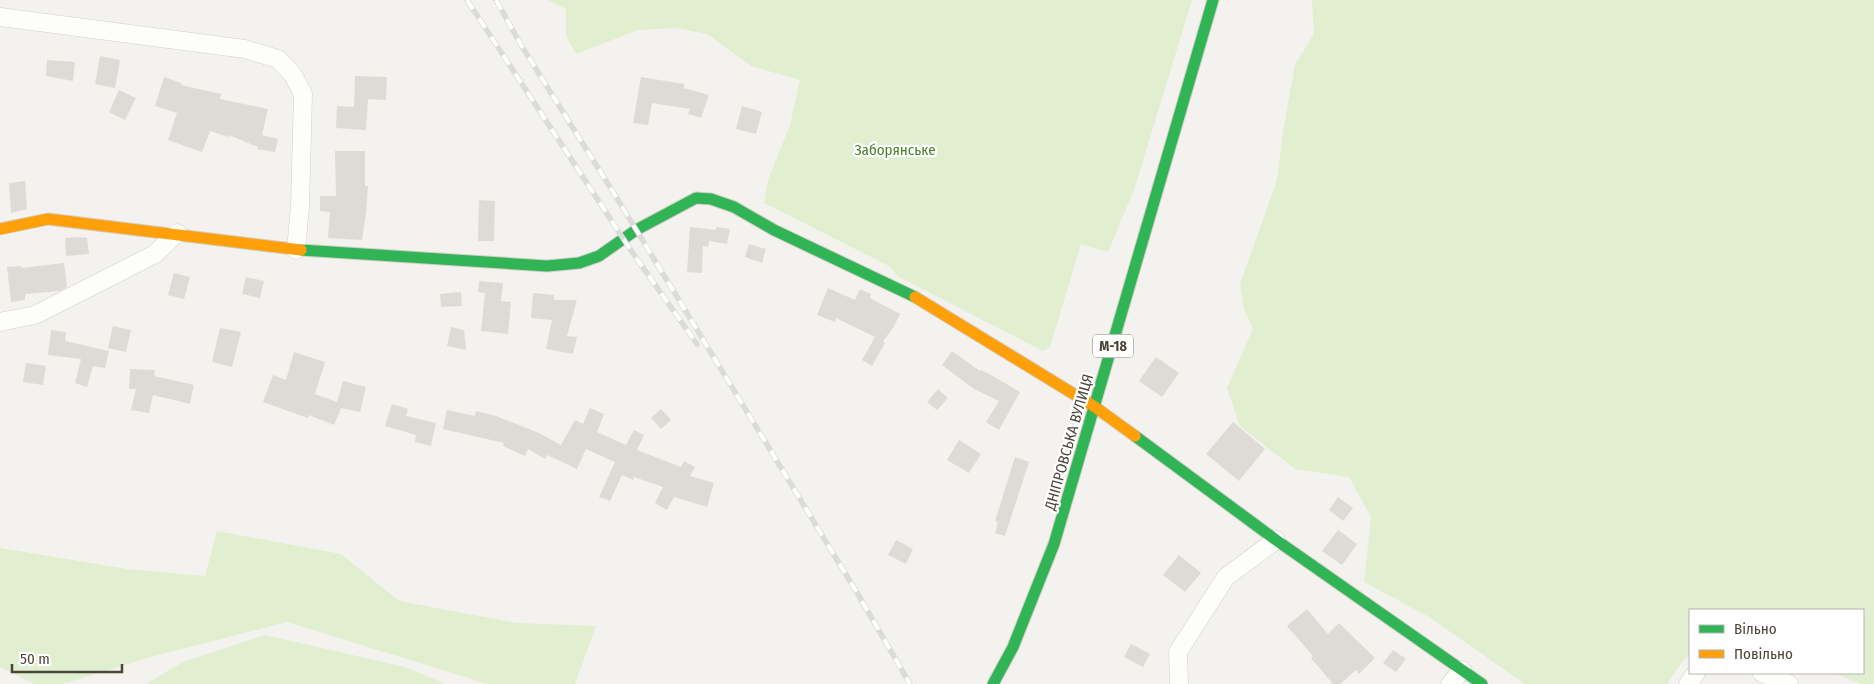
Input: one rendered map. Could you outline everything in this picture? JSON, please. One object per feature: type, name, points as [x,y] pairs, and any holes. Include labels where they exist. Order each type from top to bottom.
[{"type":"main road","name":"ДНІПРОВСЬКА ВУЛИЦЯ","points":[[993,684],[1013,647],[1054,544],[1213,0]]},
{"type":"main road","points":[[0,229],[48,219],[296,250],[547,266],[579,263],[599,256],[636,230],[684,203],[696,198],[711,199],[734,207],[774,230],[918,299],[1095,406],[1276,540],[1482,684]]},
{"type":"street","points":[[0,17],[245,50],[278,60],[293,75],[303,94],[300,206],[296,250]]},
{"type":"street","points":[[0,322],[35,315],[155,254],[177,234]]},
{"type":"street","points":[[1179,684],[1178,652],[1226,577],[1276,540]]},
{"type":"street","points":[[1450,684],[1462,670]]},
{"type":"street","points":[[1764,674],[1789,684]]},
{"type":"green space","name":"Заборянське","points":[[548,0],[1192,0],[1134,190],[1108,252],[1081,244],[1050,347],[1043,351],[899,277],[889,266],[764,203],[768,180],[790,125],[800,80],[751,66],[707,34],[676,28],[638,30],[576,54],[566,36],[566,9]]},
{"type":"green space","points":[[1312,0],[1874,0],[1874,684],[1862,684],[1836,674],[1864,674],[1864,609],[1689,609],[1689,656],[1684,659],[1667,684],[1525,684],[1429,617],[1364,582],[1371,517],[1349,477],[1295,469],[1240,426],[1227,388],[1253,329],[1244,309],[1240,284],[1277,180],[1295,64],[1314,34]]},
{"type":"green space","points":[[217,531],[341,554],[399,601],[517,623],[596,626],[575,684],[488,684],[287,622],[154,656],[63,684],[35,684],[0,667],[0,548],[127,569],[205,576]]},
{"type":"green space","points":[[265,635],[405,667],[446,684],[146,684],[183,662]]},
{"type":"building","points":[[100,56],[120,60],[115,88],[95,84]]},
{"type":"building","points":[[47,60],[75,62],[73,81],[46,76]]},
{"type":"building","points":[[355,76],[387,77],[386,100],[368,99],[366,130],[336,128],[337,106],[354,107]]},
{"type":"building","points":[[164,77],[181,83],[181,85],[221,94],[220,99],[268,109],[262,135],[278,139],[275,152],[257,149],[258,147],[229,135],[228,137],[210,131],[202,152],[168,140],[177,113],[155,106]]},
{"type":"building","points":[[641,77],[684,84],[684,88],[709,95],[701,118],[688,114],[690,109],[652,103],[648,125],[633,123]]},
{"type":"building","points":[[119,90],[136,98],[125,120],[109,112]]},
{"type":"building","points":[[742,106],[762,112],[756,134],[736,129]]},
{"type":"building","points":[[335,151],[365,151],[365,186],[368,186],[362,240],[328,238],[330,212],[320,211],[320,196],[336,196]]},
{"type":"building","points":[[25,181],[27,209],[11,213],[9,183]]},
{"type":"building","points":[[479,200],[495,201],[494,241],[478,241]]},
{"type":"building","points":[[690,227],[716,230],[716,227],[730,229],[727,244],[709,241],[708,247],[703,246],[702,273],[687,272]]},
{"type":"building","points":[[65,238],[87,238],[89,254],[66,256]]},
{"type":"building","points":[[749,244],[766,249],[762,263],[745,257]]},
{"type":"building","points":[[64,263],[67,287],[60,291],[25,294],[25,300],[11,302],[7,267],[21,266],[21,268]]},
{"type":"building","points":[[174,273],[190,277],[184,299],[168,295]]},
{"type":"building","points":[[246,277],[264,281],[260,298],[242,294]]},
{"type":"building","points":[[479,281],[503,283],[501,301],[511,302],[508,334],[481,331],[485,293],[478,292]]},
{"type":"building","points":[[828,288],[855,300],[860,289],[871,294],[870,298],[900,314],[893,328],[883,341],[885,343],[872,366],[862,360],[875,337],[836,318],[835,322],[817,315]]},
{"type":"building","points":[[461,292],[462,306],[441,307],[440,294]]},
{"type":"building","points":[[533,293],[554,295],[554,300],[577,300],[567,336],[577,337],[573,354],[546,349],[552,320],[531,318]]},
{"type":"building","points":[[113,326],[131,330],[126,352],[108,348]]},
{"type":"building","points":[[451,327],[464,330],[466,350],[447,346]]},
{"type":"building","points":[[220,328],[241,332],[232,367],[212,362]]},
{"type":"building","points":[[51,330],[66,332],[65,341],[109,351],[105,368],[93,366],[87,387],[75,383],[81,359],[48,355]]},
{"type":"building","points":[[952,351],[980,371],[991,375],[1020,392],[999,430],[986,422],[999,401],[974,389],[942,365]]},
{"type":"building","points":[[294,352],[325,362],[315,394],[337,402],[343,381],[366,387],[360,412],[341,408],[334,425],[309,415],[308,418],[263,402],[273,375],[286,380]]},
{"type":"building","points":[[1156,357],[1179,373],[1162,397],[1139,381]]},
{"type":"building","points":[[26,363],[46,366],[43,385],[23,382]]},
{"type":"building","points":[[130,369],[155,370],[154,376],[194,385],[190,404],[153,395],[149,413],[131,410],[136,389],[129,389]]},
{"type":"building","points":[[938,389],[948,398],[937,410],[927,402]]},
{"type":"building","points":[[392,404],[408,409],[406,416],[436,423],[431,446],[415,442],[416,435],[385,426]]},
{"type":"building","points":[[590,408],[604,414],[597,432],[626,445],[634,430],[644,435],[637,450],[681,467],[684,461],[695,467],[690,476],[714,483],[707,507],[674,497],[667,510],[655,503],[663,487],[634,477],[633,480],[622,475],[610,501],[599,497],[615,462],[586,449],[577,469],[547,455],[545,459],[528,449],[525,456],[503,446],[504,443],[443,429],[447,410],[475,416],[476,411],[496,416],[539,433],[561,445],[575,420],[583,424]]},
{"type":"building","points":[[661,409],[671,420],[661,429],[651,418]]},
{"type":"building","points":[[1233,422],[1265,449],[1239,481],[1206,454]]},
{"type":"building","points":[[959,440],[981,454],[969,473],[947,460]]},
{"type":"building","points":[[1015,457],[1029,462],[1005,536],[995,533],[998,522],[995,521]]},
{"type":"building","points":[[1338,497],[1353,508],[1343,521],[1329,510]]},
{"type":"building","points":[[1338,530],[1357,544],[1342,565],[1322,551]]},
{"type":"building","points":[[896,540],[913,549],[906,564],[888,555]]},
{"type":"building","points":[[1179,555],[1201,573],[1185,592],[1163,575]]},
{"type":"building","points":[[1307,609],[1328,634],[1339,623],[1375,658],[1359,674],[1356,670],[1340,684],[1333,684],[1311,658],[1313,656],[1287,626]]},
{"type":"building","points":[[1131,644],[1150,654],[1143,667],[1124,657]]},
{"type":"building","points":[[1393,650],[1406,659],[1396,672],[1383,663]]},
{"type":"railway","points":[[467,0],[632,252],[697,344]]},
{"type":"railway","points":[[496,0],[521,45],[615,195],[856,591],[910,684]]},
{"type":"traffic: fast","points":[[993,684],[1013,647],[1054,544],[1213,0]]},
{"type":"traffic: fast","points":[[301,250],[547,266],[579,263],[599,256],[636,230],[696,198],[711,199],[734,207],[774,230],[915,297]]},
{"type":"traffic: fast","points":[[1135,436],[1276,540],[1482,684]]},
{"type":"traffic: slow","points":[[0,229],[48,219],[301,250]]},
{"type":"traffic: slow","points":[[915,297],[1095,407],[1135,436]]}]
